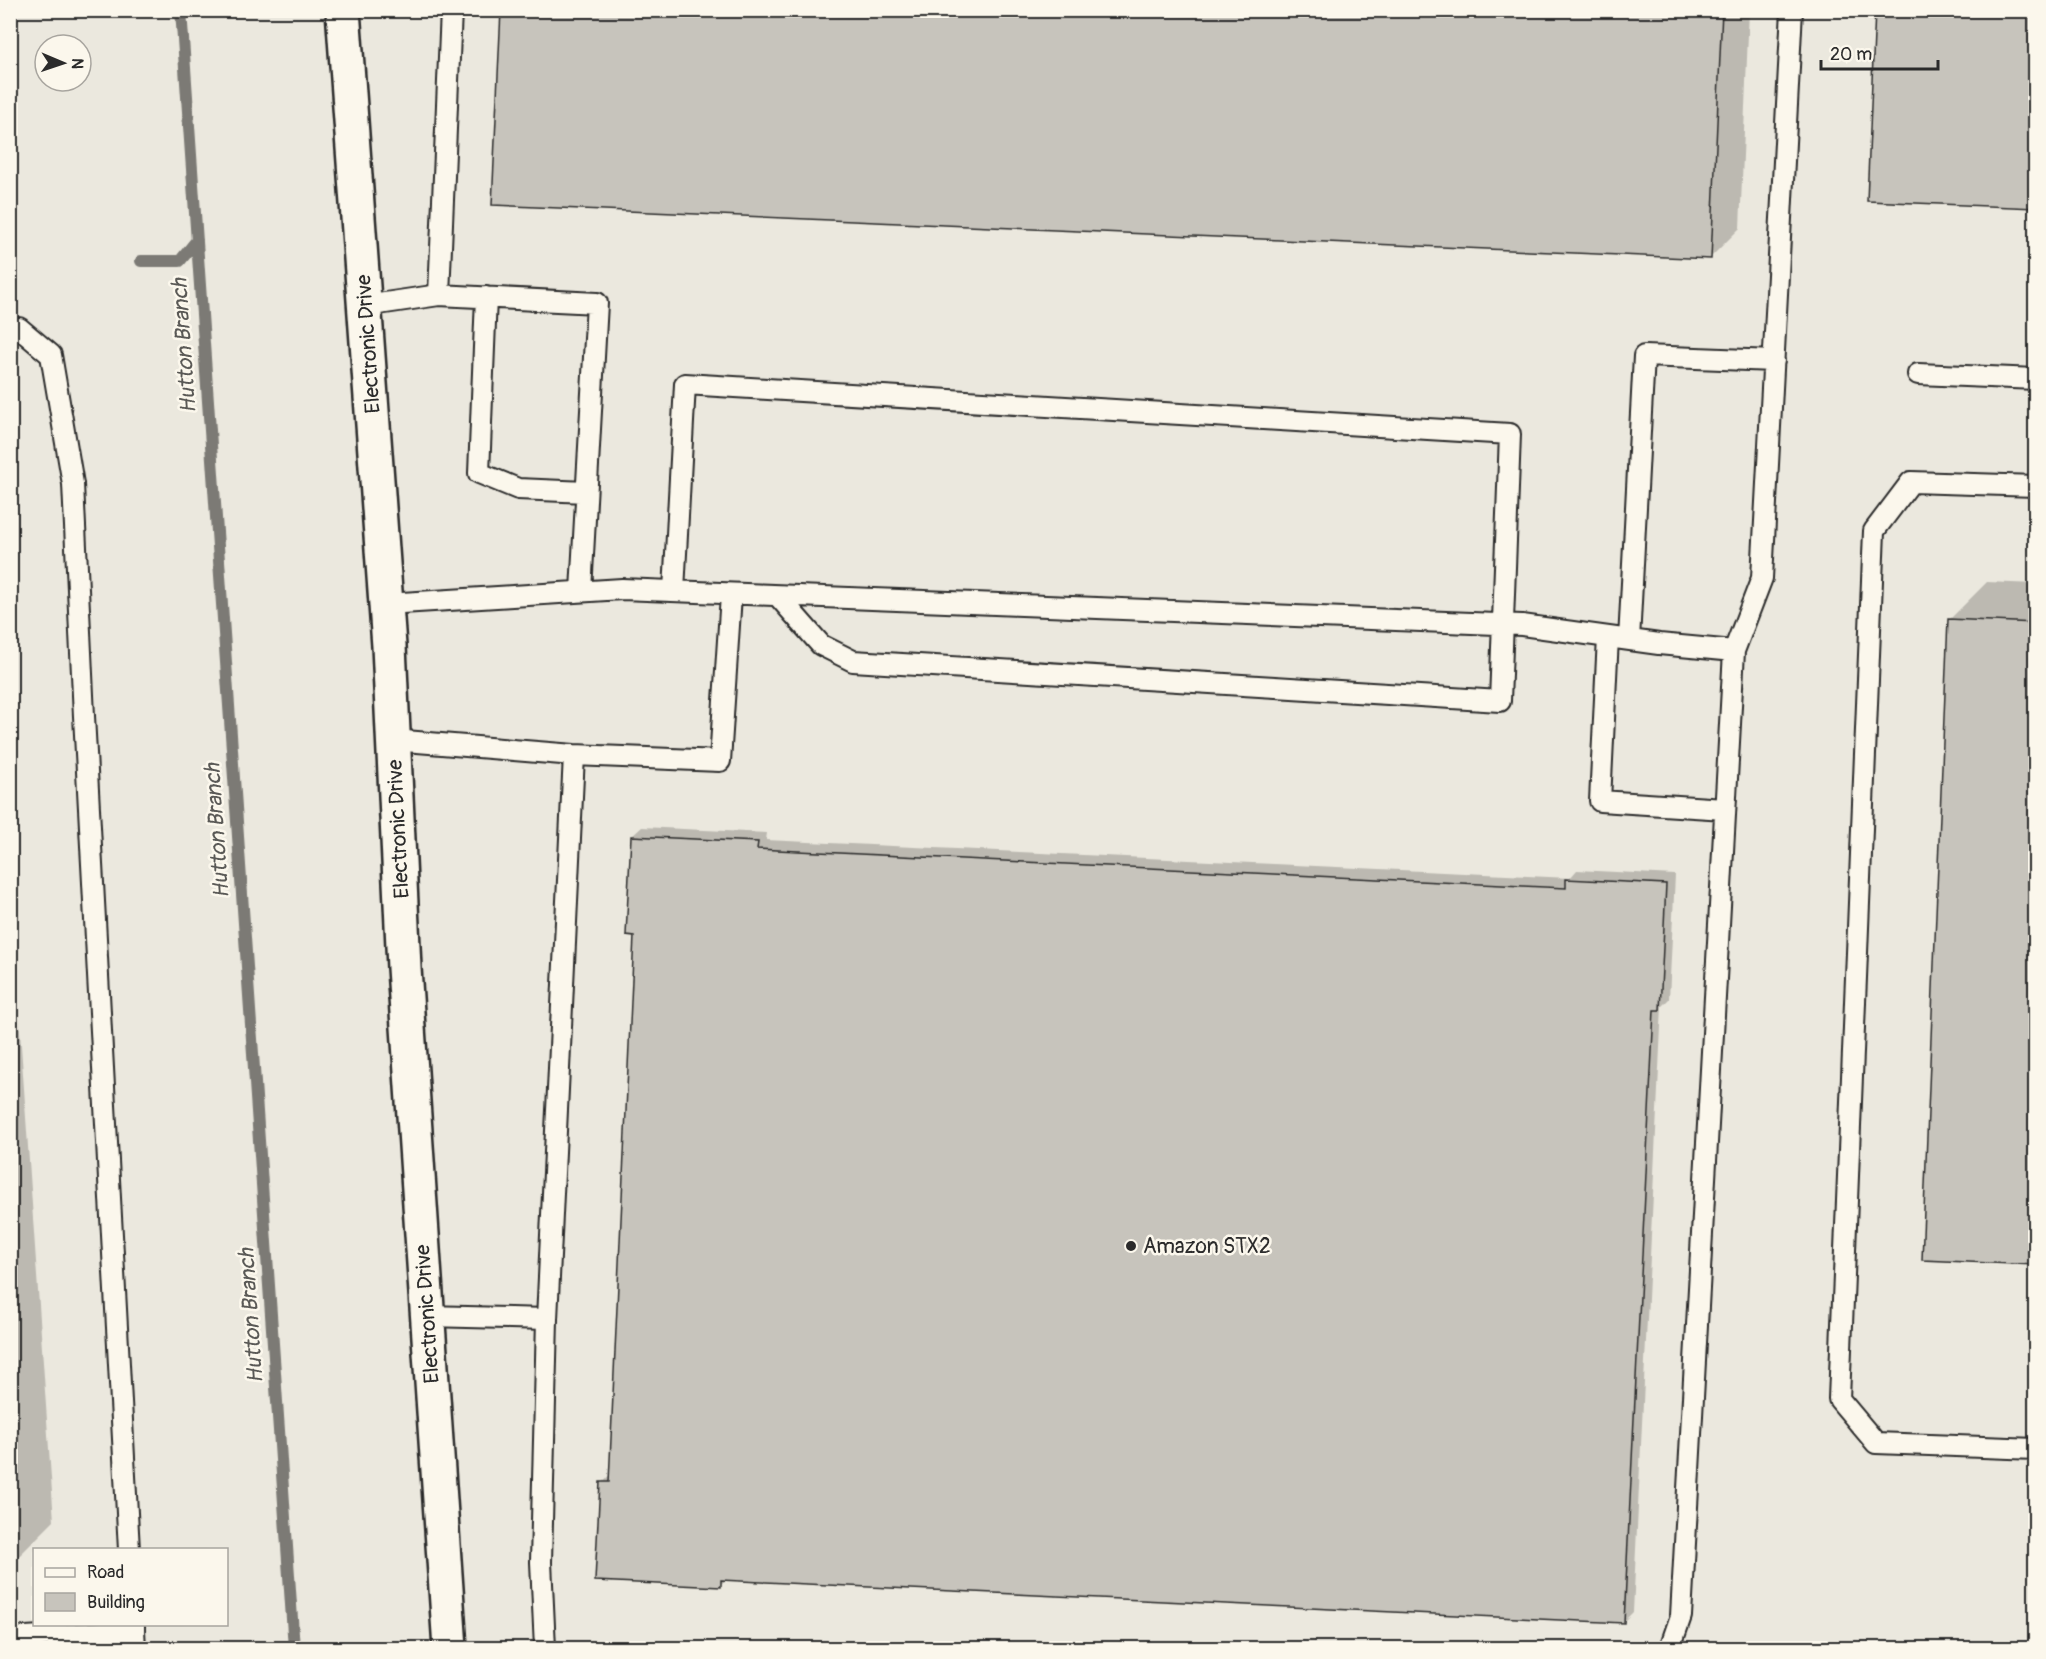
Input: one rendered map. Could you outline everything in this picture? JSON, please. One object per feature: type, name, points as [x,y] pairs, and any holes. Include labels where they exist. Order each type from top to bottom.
[{"type":"street","name":"Electronic Drive","points":[[343,10],[386,604],[404,968],[450,1648]]},
{"type":"lane","points":[[439,295],[452,10]]},
{"type":"lane","points":[[1670,1648],[1681,1616],[1734,651],[1762,578],[1792,10]]},
{"type":"lane","points":[[365,306],[439,295],[597,303],[581,591]]},
{"type":"lane","points":[[486,297],[479,473],[518,489],[586,492]]},
{"type":"lane","points":[[10,328],[19,328],[51,355],[73,484],[84,728],[129,1548]]},
{"type":"lane","points":[[1629,640],[1644,356],[1774,360]]},
{"type":"lane","points":[[1918,374],[2036,379]]},
{"type":"lane","points":[[674,591],[685,384],[1510,434],[1500,701],[853,661],[821,645],[778,596]]},
{"type":"lane","points":[[2036,486],[1911,482],[1874,531],[1839,1400],[1876,1443],[2036,1449]]},
{"type":"lane","points":[[386,604],[622,589],[1522,625],[1629,640],[1734,651]]},
{"type":"lane","points":[[393,740],[574,755],[720,761],[731,594]]},
{"type":"lane","points":[[1608,637],[1600,801],[1725,809]]},
{"type":"lane","points":[[545,1648],[542,1562],[547,1319],[574,755]]},
{"type":"lane","points":[[427,1316],[547,1319]]},
{"type":"lane","points":[[10,1638],[134,1634]]},
{"type":"shaded area","points":[[11,11],[2035,11],[2035,1648],[11,1648]]},
{"type":"building","points":[[501,10],[1722,10],[1711,259],[492,205]]},
{"type":"building","points":[[1875,10],[2036,10],[2036,208],[1867,201]]},
{"type":"building","points":[[1948,619],[2036,623],[2036,1265],[1922,1260]]},
{"type":"building","name":"Amazon STX2","points":[[631,836],[758,842],[757,849],[1566,888],[1566,879],[1666,884],[1660,1010],[1654,1010],[1624,1623],[721,1580],[721,1587],[595,1581],[600,1482],[609,1482],[634,936],[626,935]]},
{"type":"building","points":[[10,1472],[17,1561],[10,1561]]},
{"type":"waterway","name":"Hutton Branch","points":[[181,10],[294,1648]]},
{"type":"waterway","points":[[141,261],[180,261],[197,240]]},
{"type":"place","name":"Amazon STX2","points":[[1131,1246]]}]
